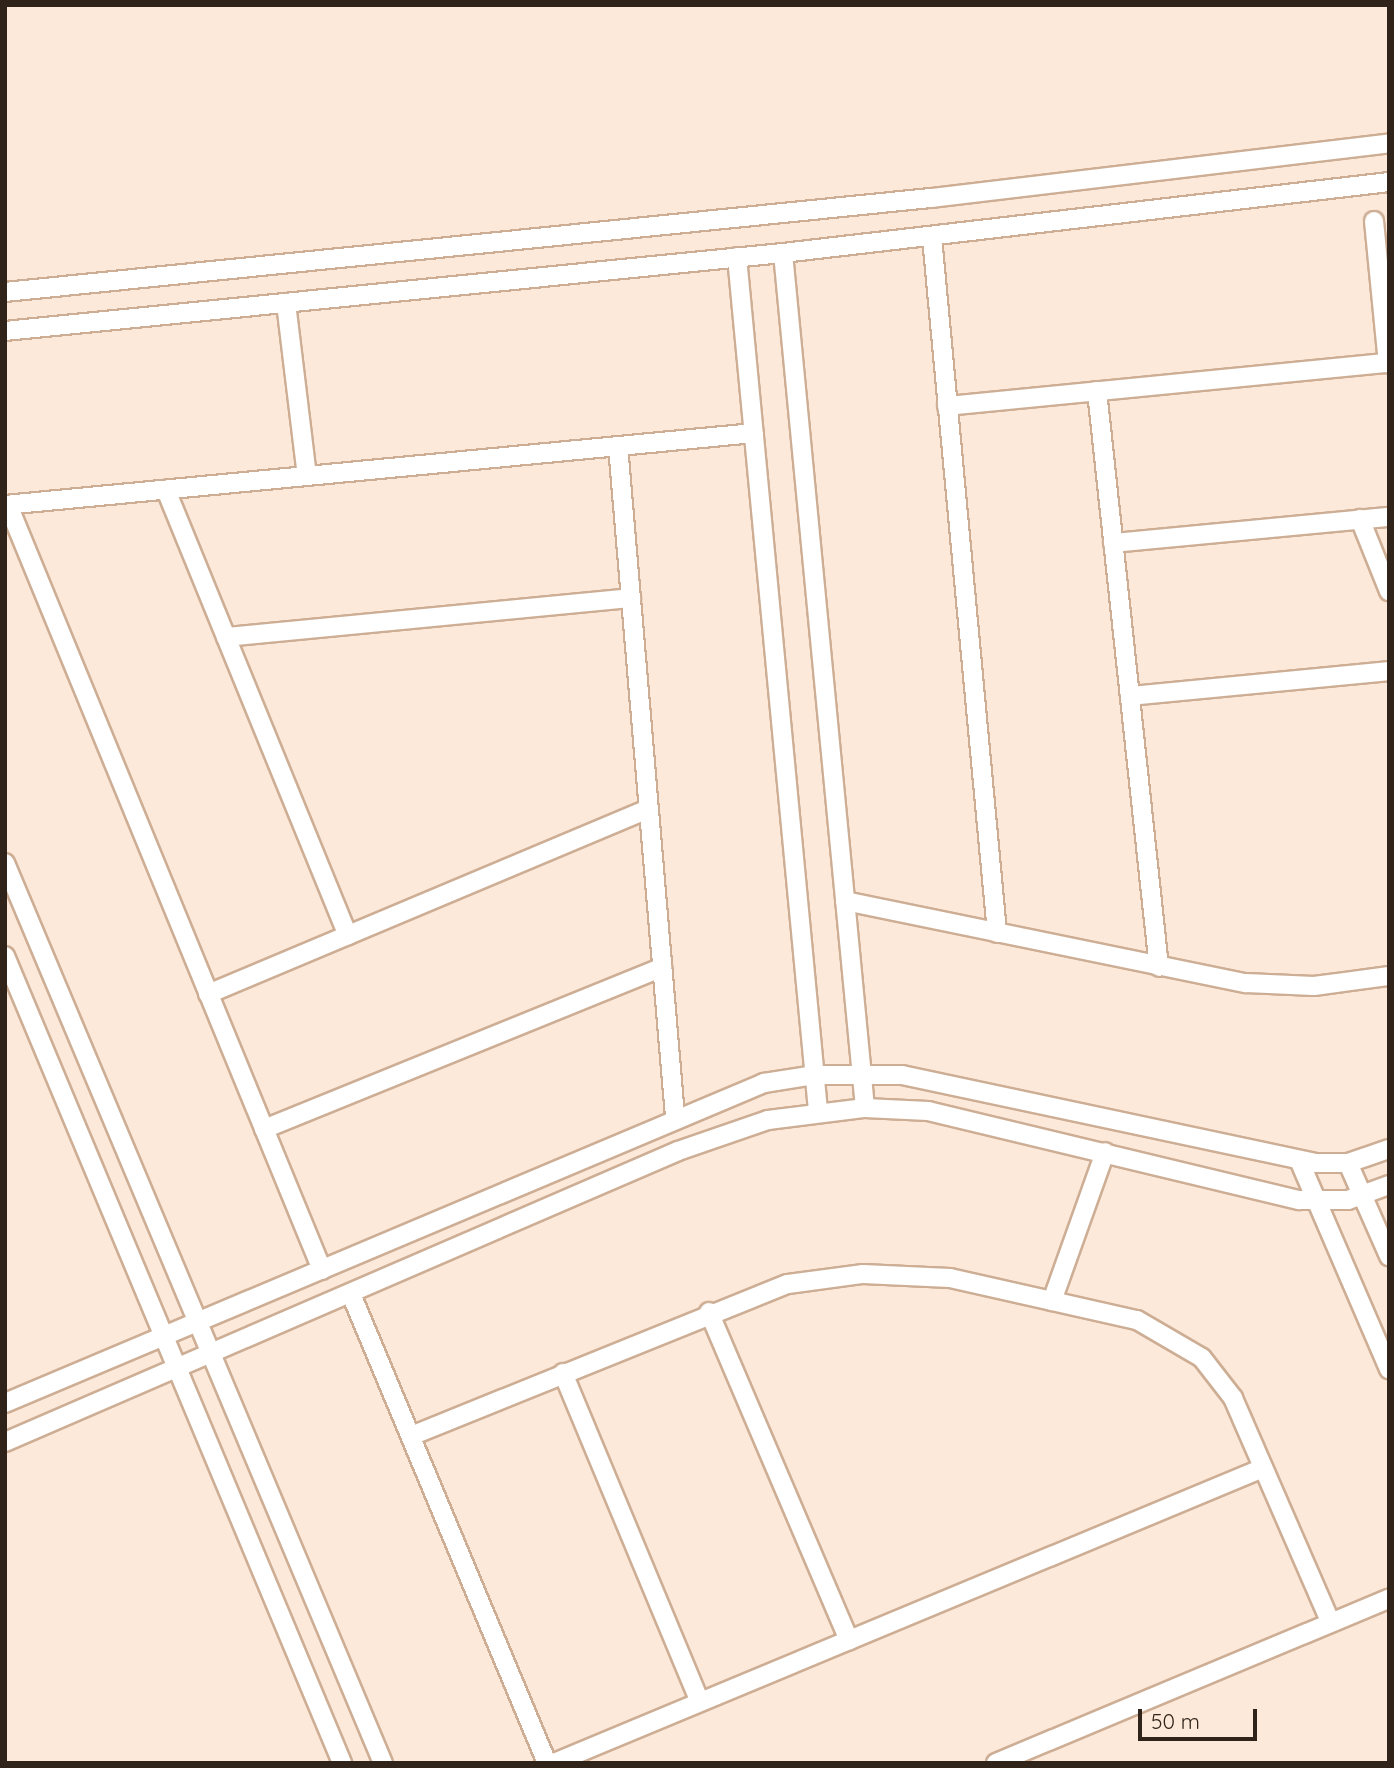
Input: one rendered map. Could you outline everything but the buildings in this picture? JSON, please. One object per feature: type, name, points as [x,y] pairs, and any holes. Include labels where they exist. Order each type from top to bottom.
[{"type":"street","points":[[5,292],[931,198],[1389,144]]},
{"type":"street","points":[[5,331],[932,237],[1389,182]]},
{"type":"street","points":[[947,406],[1388,363],[1374,220]]},
{"type":"street","points":[[932,237],[997,933]]},
{"type":"street","points":[[782,253],[865,1108]]},
{"type":"street","points":[[737,257],[818,1111]]},
{"type":"street","points":[[286,303],[307,476]]},
{"type":"street","points":[[1097,391],[1159,967]]},
{"type":"street","points":[[322,1270],[6,505],[754,433]]},
{"type":"street","points":[[618,446],[675,1117]]},
{"type":"street","points":[[166,489],[348,935]]},
{"type":"street","points":[[1113,543],[1389,517]]},
{"type":"street","points":[[1360,519],[1389,591]]},
{"type":"street","points":[[226,637],[631,598]]},
{"type":"street","points":[[1130,696],[1389,671]]},
{"type":"street","points":[[208,994],[649,809]]},
{"type":"street","points":[[5,863],[383,1763]]},
{"type":"street","points":[[845,901],[1159,967],[1269,985],[1389,976]]},
{"type":"street","points":[[5,956],[341,1763]]},
{"type":"street","points":[[264,1129],[662,967]]},
{"type":"street","points":[[5,1403],[322,1270],[675,1117],[764,1083],[815,1075],[862,1074],[940,1081],[1299,1160],[1348,1163],[1389,1149]]},
{"type":"street","points":[[5,1442],[723,1133],[818,1111],[865,1108],[940,1114],[1317,1202],[1363,1196],[1389,1185]]},
{"type":"street","points":[[1052,1301],[1105,1152]]},
{"type":"street","points":[[1299,1160],[1389,1369]]},
{"type":"street","points":[[1348,1163],[1389,1256]]},
{"type":"street","points":[[411,1436],[709,1312],[788,1284],[863,1274],[940,1277],[1137,1320],[1182,1342],[1233,1398],[1331,1623]]},
{"type":"street","points":[[351,1294],[547,1763]]},
{"type":"street","points":[[709,1312],[849,1640]]},
{"type":"street","points":[[563,1373],[700,1702]]},
{"type":"street","points":[[554,1763],[1263,1468]]},
{"type":"street","points":[[996,1763],[1389,1599]]}]
